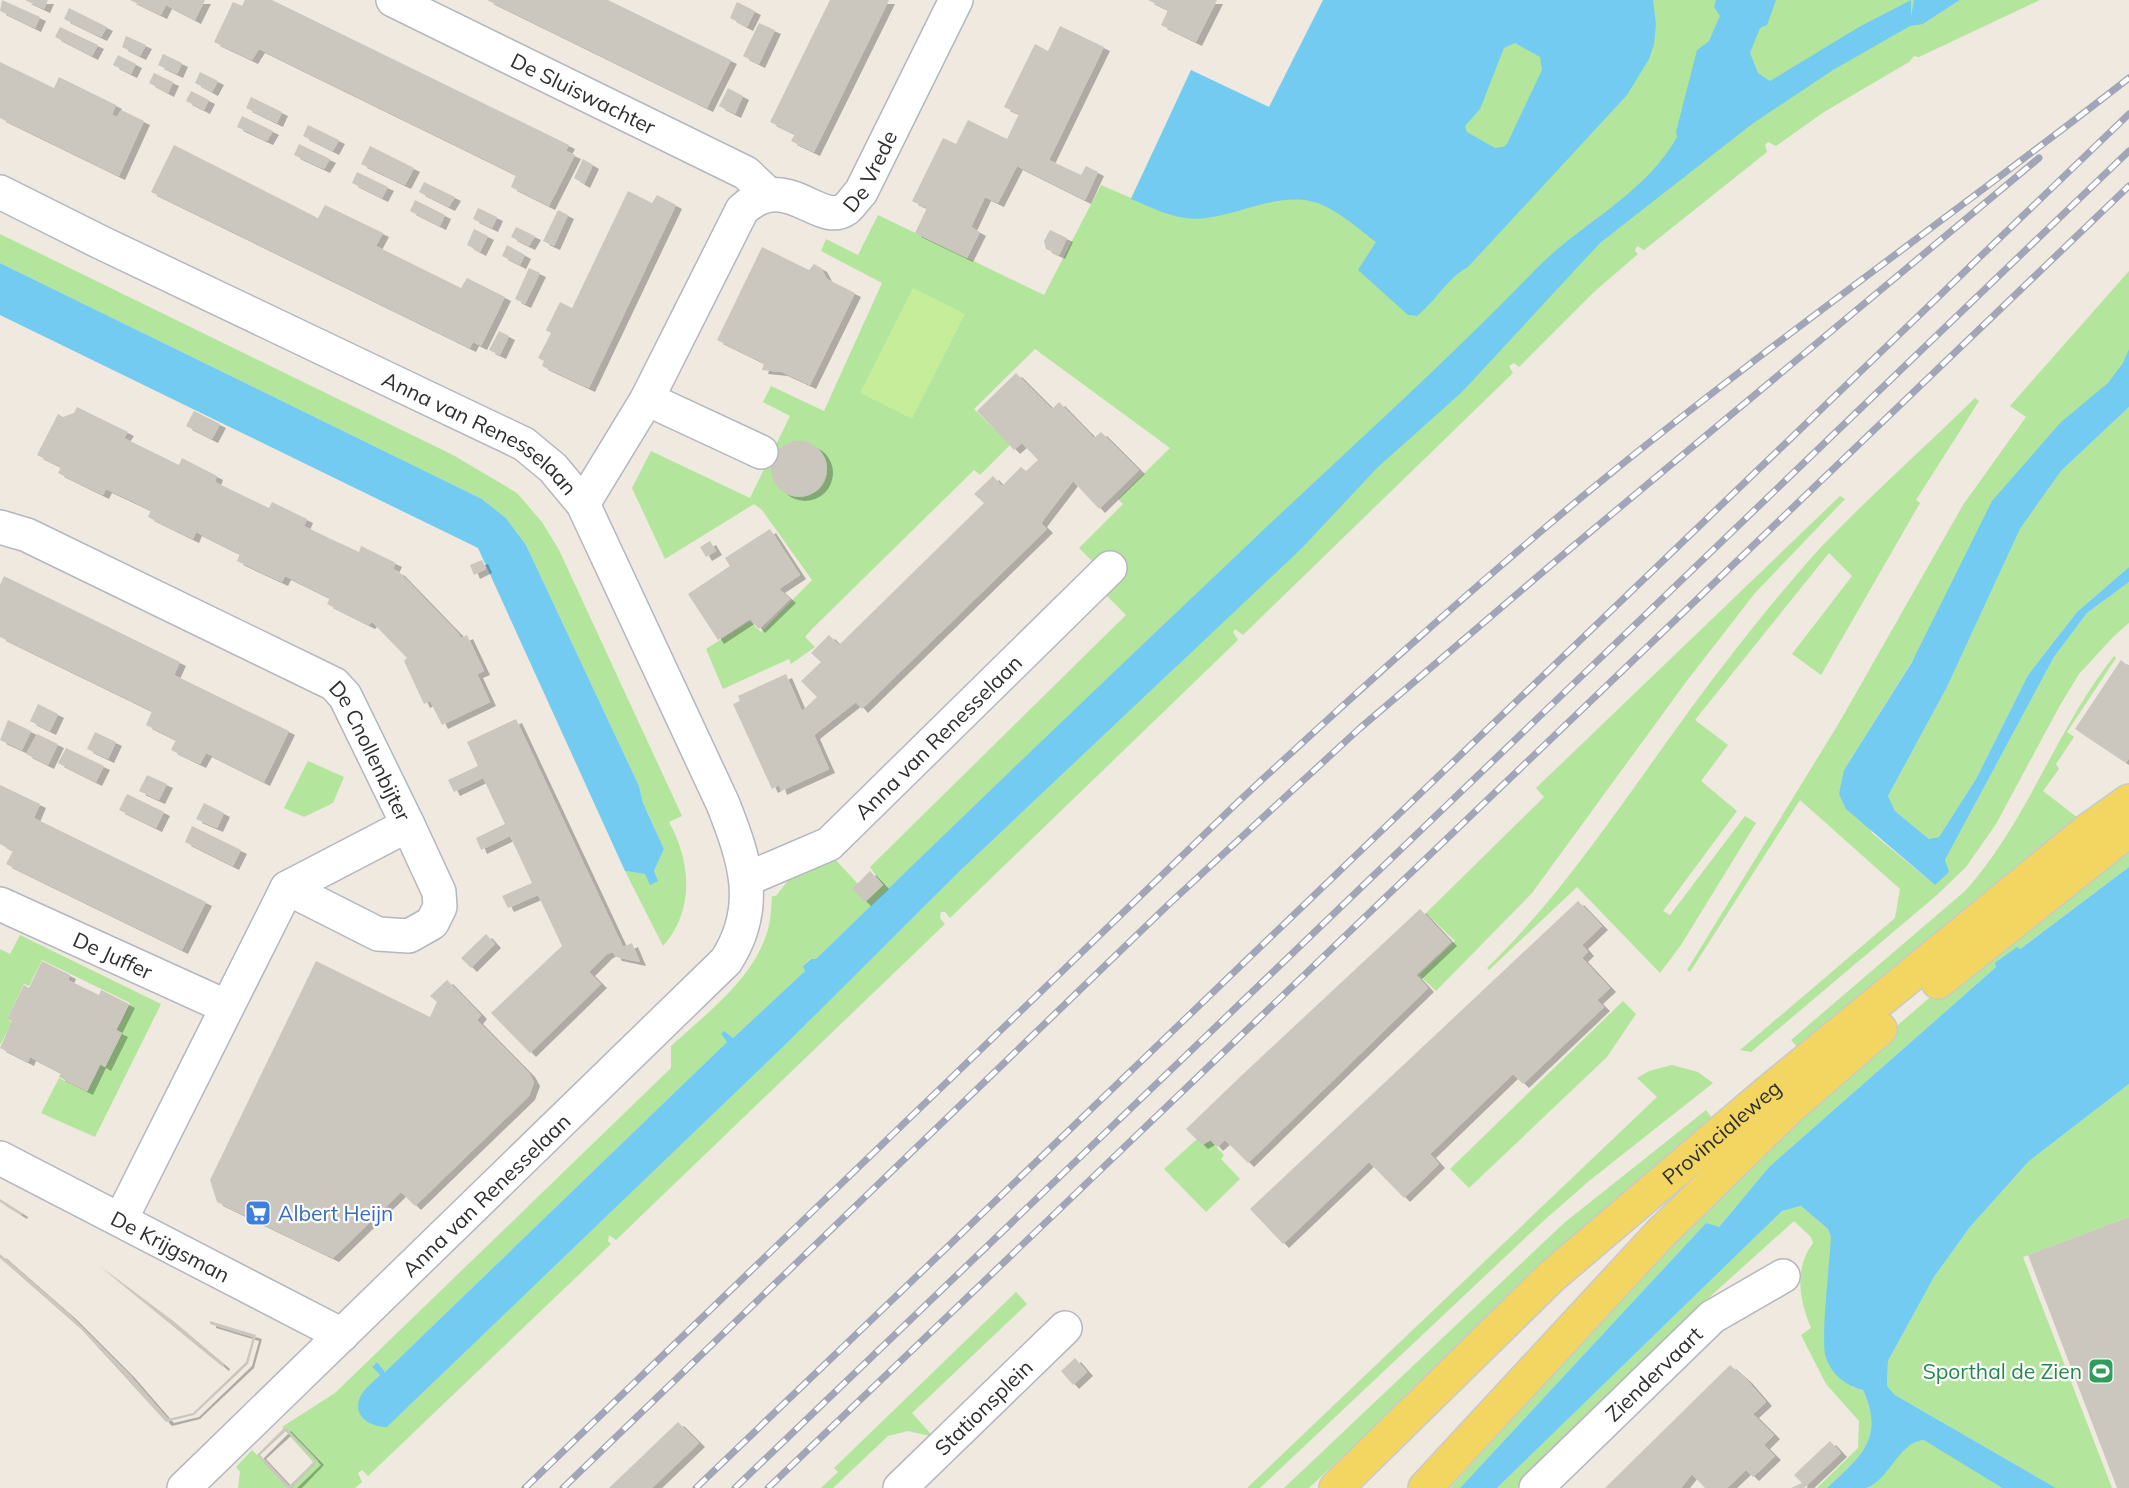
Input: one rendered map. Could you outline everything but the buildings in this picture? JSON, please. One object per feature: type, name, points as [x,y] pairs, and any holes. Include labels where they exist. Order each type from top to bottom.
[{"type":"main road","name":"Provincialeweg","points":[[1336,1488],[1552,1276],[1767,1093],[2087,831],[2129,801]]},
{"type":"main road","name":"Provincialeweg","points":[[1425,1488],[1659,1235],[1789,1108],[1888,1022],[2129,830]]},
{"type":"street","name":"De Sluiswachter","points":[[393,0],[746,173],[768,194]]},
{"type":"street","name":"De Vrede","points":[[768,194],[788,196],[831,213],[845,210],[861,192],[956,0]]},
{"type":"street","name":"Anna van Renesselaan","points":[[0,192],[524,444],[553,468],[583,504],[723,804],[740,847],[747,879],[746,921],[737,944],[726,961],[184,1488]]},
{"type":"street","points":[[583,504],[647,399],[742,210],[752,201],[768,194]]},
{"type":"street","points":[[647,399],[761,452]]},
{"type":"street","name":"De Cnollenbijter","points":[[0,527],[27,535],[334,684],[345,696],[408,825],[287,888]]},
{"type":"street","name":"Anna van Renesselaan","points":[[747,879],[829,844],[1110,568]]},
{"type":"street","points":[[121,1219],[287,888],[378,934],[409,936],[432,923],[440,907],[439,892],[408,825]]},
{"type":"street","name":"De Juffer","points":[[0,904],[227,1007]]},
{"type":"street","name":"De Krijgsman","points":[[0,1158],[342,1335]]},
{"type":"street","name":"Ziendervaart","points":[[1536,1488],[1712,1317],[1783,1276]]},
{"type":"street","name":"Stationsplein","points":[[900,1488],[1065,1328]]},
{"type":"green space","points":[[1353,0],[1958,0],[1917,24],[1923,24],[1960,0],[2040,0],[1919,57],[1914,56],[1909,62],[1824,112],[1776,146],[1768,142],[1765,145],[1767,152],[1644,250],[1637,246],[1635,251],[1638,254],[1594,292],[1519,367],[1514,363],[1509,366],[1513,373],[1243,635],[1235,629],[1233,632],[1238,640],[950,918],[945,912],[941,912],[940,918],[945,924],[616,1240],[609,1235],[608,1241],[611,1244],[368,1476],[362,1470],[358,1473],[362,1482],[355,1488],[290,1488],[313,1462],[282,1427],[335,1393],[671,1068],[671,1046],[713,1009],[751,966],[767,933],[772,896],[776,896],[793,874],[834,858],[858,884],[865,902],[883,885],[870,867],[1126,615],[1105,594],[1094,563],[1079,548],[1123,504],[1118,499],[1170,448],[1035,349],[974,409],[1010,445],[980,475],[974,470],[812,629],[805,637],[815,647],[791,664],[789,659],[723,689],[706,649],[750,621],[761,632],[812,580],[762,510],[754,504],[665,559],[632,488],[651,451],[750,498],[790,416],[763,402],[771,386],[824,411],[882,283],[821,251],[826,239],[858,255],[878,215],[1044,295],[1101,185],[1131,198],[1191,72],[1270,109]],"holes":[[[1149,639],[1177,666],[962,869],[784,1046],[387,1427],[360,1397],[380,1375],[372,1367],[377,1362],[385,1372],[727,1042],[721,1034],[724,1032],[733,1038],[805,971],[803,966],[810,959],[816,959]]]},
{"type":"green space","points":[[0,234],[453,455],[517,493],[542,522],[559,550],[682,816],[669,822],[682,853],[685,869],[685,901],[681,917],[663,946],[625,871],[646,874],[657,880],[654,871],[664,849],[643,803],[639,786],[526,545],[506,518],[482,499],[0,263]]},
{"type":"green space","points":[[2129,271],[2129,349],[2126,359],[2101,390],[2061,423],[1844,770],[1872,833],[1935,885],[1946,866],[1945,860],[2054,657],[2087,613],[2129,582],[2129,623],[2079,674],[1996,824],[1966,867],[1937,895],[1751,1052],[1740,1050],[1895,918],[1900,889],[1800,800],[1690,972],[1687,970],[1839,723],[1963,505],[2026,417],[2010,406]]},
{"type":"green space","points":[[913,288],[965,314],[912,419],[860,393]]},
{"type":"green space","points":[[1975,398],[1979,401],[1916,500],[1920,503],[1821,675],[1792,654],[1852,576],[1829,553],[1695,720],[1728,745],[1701,781],[1737,811],[1663,911],[1670,915],[1745,816],[1756,823],[1681,945],[1660,973],[1577,887],[1489,970],[1487,968],[1554,894],[1585,855],[1702,694],[1787,586],[1841,527]]},
{"type":"green space","points":[[2129,407],[2129,567],[2077,612],[2028,675],[1976,779],[1939,837],[1929,839],[1895,811],[1888,796],[1947,687],[2020,529],[2061,471]]},
{"type":"green space","points":[[1840,496],[1845,499],[1755,593],[1686,682],[1532,893],[1436,991],[1419,975],[1455,941],[1426,913],[1544,797],[1536,788]]},
{"type":"green space","points":[[2114,656],[2116,658],[2067,732],[2074,737],[2056,764],[2059,769],[2043,791],[2082,821],[1801,1051],[1791,1040],[1965,891],[1987,864],[2025,805],[2075,714]]},
{"type":"green space","points":[[308,761],[344,777],[333,803],[304,817],[284,808]]},
{"type":"green space","points":[[2129,839],[2129,867],[1997,966],[1769,1167],[1718,1228],[1706,1223],[1460,1488],[1450,1488],[1636,1280],[1864,1054],[1963,969]]},
{"type":"green space","points":[[20,935],[161,1004],[95,1137],[41,1113],[59,1078],[87,1092],[101,1065],[105,1067],[122,1033],[117,1030],[130,1003],[42,960],[29,986],[24,984],[7,1019],[12,1022],[0,1045],[0,949],[10,954]]},
{"type":"green space","points":[[1623,1001],[1636,1014],[1607,1057],[1469,1188],[1450,1169]]},
{"type":"green space","points":[[1672,1065],[1698,1072],[1713,1083],[1589,1181],[1540,1224],[1260,1488],[1247,1488],[1657,1097],[1637,1078],[1649,1071]]},
{"type":"green space","points":[[2129,1084],[2129,1217],[2023,1257],[2112,1488],[2056,1488],[1895,1395],[1887,1386],[1888,1361],[1934,1277],[1970,1227],[2029,1161]]},
{"type":"green space","points":[[1706,1110],[1714,1121],[1569,1242],[1309,1488],[1284,1488],[1564,1223]]},
{"type":"green space","points":[[1197,1139],[1202,1145],[1209,1139],[1224,1155],[1221,1159],[1240,1179],[1206,1212],[1164,1169]]},
{"type":"green space","points":[[1801,1206],[1828,1229],[1831,1237],[1852,1387],[1863,1390],[1871,1421],[1870,1434],[1859,1456],[1827,1488],[1817,1488],[1858,1448],[1859,1421],[1826,1384],[1801,1335],[1811,1328],[1800,1284],[1803,1263],[1813,1243],[1811,1237],[1794,1221],[1714,1293],[1517,1488],[1497,1488],[1782,1211]]},
{"type":"green space","points":[[1016,1292],[1027,1304],[912,1413],[930,1433],[930,1436],[908,1431],[888,1436],[833,1488],[821,1488],[838,1472],[834,1468]]},
{"type":"green space","points":[[1924,1440],[2002,1488],[1866,1488],[1900,1453],[1916,1442]]},
{"type":"green space","points":[[252,1450],[290,1488],[238,1488],[240,1472],[236,1467]]},
{"type":"water","points":[[1323,0],[1653,0],[1656,24],[1654,44],[1649,59],[1627,95],[1468,267],[1454,277],[1417,316],[1408,315],[1358,270],[1376,242],[1345,218],[1319,204],[1310,201],[1284,200],[1219,216],[1196,219],[1167,214],[1131,199],[1191,70],[1269,107]],"holes":[[[1515,43],[1540,57],[1542,70],[1507,144],[1495,148],[1467,132],[1465,126],[1480,109],[1504,48]]]},
{"type":"water","points":[[1716,0],[1776,0],[1767,25],[1760,28],[1750,53],[1758,73],[1770,81],[1859,27],[1911,0],[1911,17],[1914,0],[1960,0],[1923,24],[1910,26],[1833,70],[1752,124],[1600,243],[1462,392],[1378,467],[1301,549],[962,869],[784,1046],[387,1427],[364,1420],[358,1404],[364,1391],[380,1375],[372,1367],[377,1362],[385,1372],[727,1042],[721,1034],[724,1031],[733,1038],[805,971],[803,966],[811,959],[816,959],[1146,641],[1432,372],[1552,254],[1647,176],[1664,157],[1677,137],[1676,132],[1697,50],[1709,41],[1720,16],[1714,7]]},
{"type":"water","points":[[0,263],[482,499],[506,518],[526,545],[639,786],[643,803],[664,849],[654,871],[658,881],[650,885],[645,874],[625,871],[478,548],[0,315]]},
{"type":"water","points":[[2129,349],[2129,407],[2061,471],[2020,529],[1947,687],[1888,796],[1895,811],[1929,839],[1939,837],[1976,779],[2028,675],[2077,612],[2129,567],[2129,582],[2087,613],[2054,657],[1945,860],[1949,872],[1935,885],[1846,809],[1839,794],[1844,770],[1912,662],[1992,501],[2061,422],[2108,383],[2123,363]]},
{"type":"water","points":[[2129,867],[2129,1084],[2029,1161],[1970,1227],[1934,1277],[1888,1361],[1887,1386],[1895,1395],[2056,1488],[2002,1488],[1924,1440],[1907,1448],[1881,1478],[1866,1488],[1827,1488],[1859,1456],[1870,1434],[1871,1421],[1863,1390],[1840,1379],[1826,1358],[1825,1319],[1831,1237],[1828,1229],[1801,1206],[1782,1211],[1497,1488],[1460,1488],[1706,1223],[1719,1227],[1769,1167],[1996,967],[1995,963],[2017,947],[2020,949]]},
{"type":"railway","points":[[525,1488],[1237,803],[1451,609],[1650,442],[2129,78]]},
{"type":"railway","points":[[696,1488],[2129,114]]},
{"type":"railway","points":[[735,1488],[2129,151]]},
{"type":"railway","points":[[563,1488],[1169,904],[1359,729],[1571,548],[2039,158]]},
{"type":"railway","points":[[768,1488],[2129,186]]},
{"type":"place","name":"Albert Heijn","points":[[258,1213]]},
{"type":"place","name":"Sporthal de Zien","points":[[2101,1371]]}]
